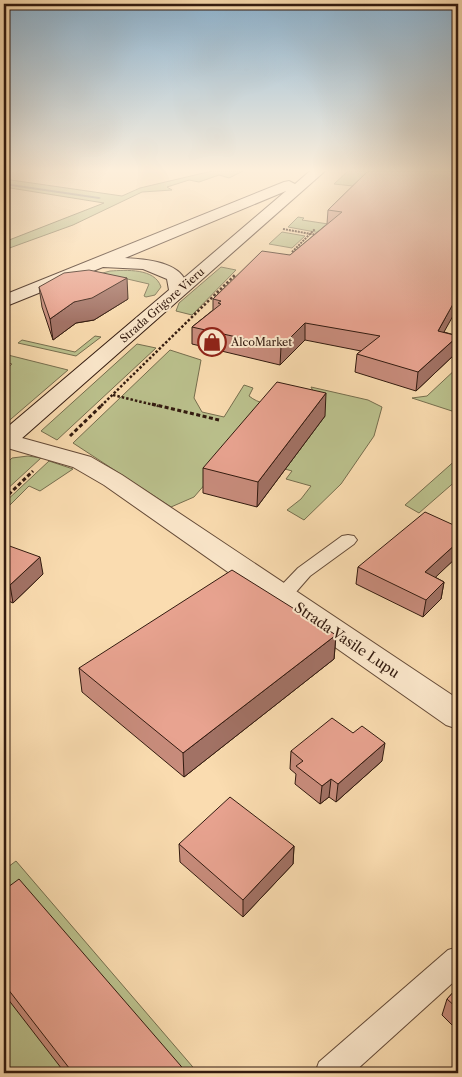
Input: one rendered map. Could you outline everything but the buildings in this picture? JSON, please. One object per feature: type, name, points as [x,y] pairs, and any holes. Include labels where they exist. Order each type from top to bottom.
[{"type":"street","points":[[4,301],[198,221]]},
{"type":"street","name":"Strada Grigore Vieru","points":[[5,441],[258,221]]},
{"type":"street","points":[[87,267],[107,263],[149,265],[165,270],[175,277],[178,291]]},
{"type":"street","name":"Strada Grigore Vieru","points":[[5,441],[53,452],[82,462],[113,480],[282,596]]},
{"type":"street","name":"Strada Vasile Lupu","points":[[282,596],[458,716]]},
{"type":"lane","name":"Strada Vasile Lupu","points":[[282,596],[304,572],[348,540]]},
{"type":"lane","points":[[330,1073],[458,960]]},
{"type":"path","points":[[277,234],[288,223]]},
{"type":"path","points":[[275,228],[324,236]]},
{"type":"path","points":[[292,252],[315,229]]},
{"type":"path","points":[[4,499],[242,268]]},
{"type":"path","points":[[230,280],[238,282]]},
{"type":"path","points":[[112,395],[219,420]]},
{"type":"green space","points":[[57,221],[81,221],[4,250],[4,242]]},
{"type":"green space","points":[[294,221],[310,221],[374,231],[353,239],[288,227]]},
{"type":"green space","points":[[282,232],[305,236],[292,248],[269,244]]},
{"type":"green space","points":[[221,267],[236,270],[192,315],[176,311],[179,303]]},
{"type":"green space","points":[[110,271],[146,273],[153,276],[161,287],[155,295],[146,297],[144,296],[149,284],[110,275],[85,278]]},
{"type":"green space","points":[[95,336],[101,337],[76,356],[18,343],[22,340],[75,352]]},
{"type":"green space","points":[[137,344],[156,348],[57,440],[41,431]]},
{"type":"green space","points":[[170,350],[201,360],[194,398],[202,412],[224,417],[244,385],[253,388],[249,396],[257,401],[273,404],[314,393],[311,387],[368,400],[382,407],[374,436],[341,484],[304,520],[287,510],[301,499],[311,486],[286,479],[292,471],[285,469],[324,416],[219,468],[194,497],[171,507],[73,443]]},
{"type":"green space","points":[[4,354],[68,370],[4,425],[4,371],[12,364],[4,362]]},
{"type":"green space","points":[[458,367],[458,413],[412,398],[427,396]]},
{"type":"green space","points":[[28,456],[41,458],[4,492],[4,466],[12,458]]},
{"type":"green space","points":[[458,458],[458,479],[419,513],[405,505]]},
{"type":"green space","points":[[49,461],[73,469],[40,491],[29,486],[4,511],[4,503]]},
{"type":"green space","points":[[16,861],[198,1073],[4,1073],[4,870]]},
{"type":"place","name":"AlcoMarket","points":[[212,342]]}]
